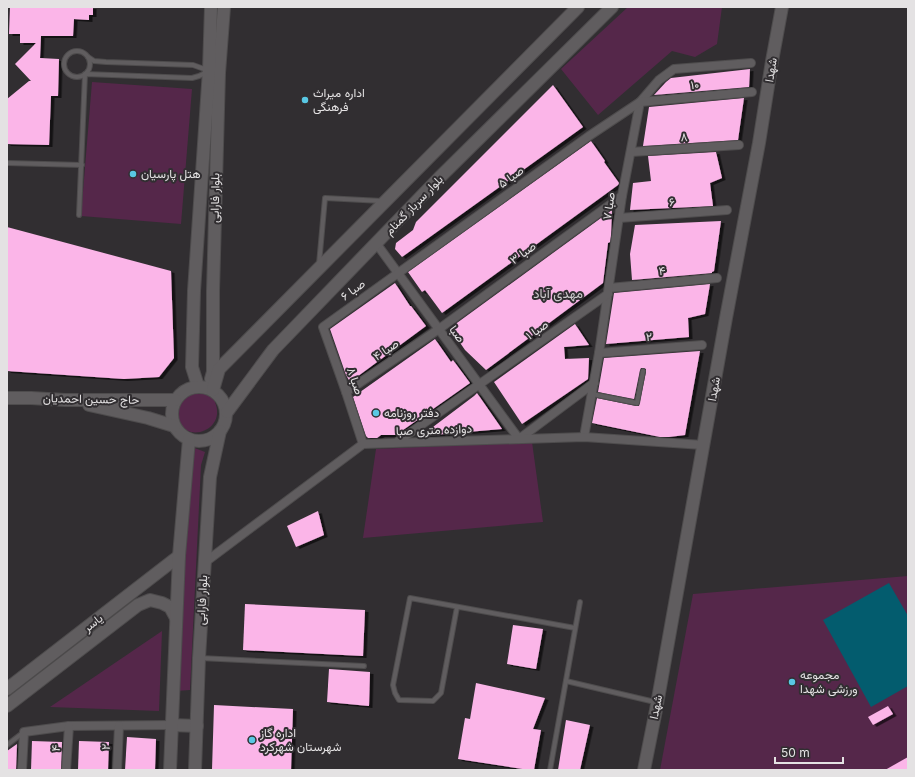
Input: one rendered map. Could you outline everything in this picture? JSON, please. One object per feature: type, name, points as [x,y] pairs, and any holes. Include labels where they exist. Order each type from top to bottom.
[{"type":"main road","name":"بلوار فارابی","points":[[207,388],[213,372],[214,72],[211,7]]},
{"type":"main road","name":"بلوار فارابی","points":[[207,388],[192,367],[194,291],[214,72],[224,7]]},
{"type":"main road","name":"بلوار سرباز گمنام","points":[[207,388],[219,369],[578,7]]},
{"type":"main road","name":"بلوار سرباز گمنام","points":[[227,412],[273,350],[439,178],[612,7]]},
{"type":"main road","name":"شهدا","points":[[644,770],[726,318],[760,143],[772,61],[782,7]]},
{"type":"main road","points":[[194,291],[213,291]]},
{"type":"main road","points":[[207,388],[223,399],[227,412],[225,422],[220,431],[204,441],[197,441],[189,440],[180,434],[174,426],[171,412],[175,400],[185,390],[207,388]]},
{"type":"main road","name":"حاج حسین احمدیان","points":[[7,398],[65,400],[175,400]]},
{"type":"main road","points":[[65,400],[148,418],[174,426]]},
{"type":"main road","name":"بلوار فارابی","points":[[195,770],[199,658],[210,477],[220,431]]},
{"type":"main road","name":"بلوار فارابی","points":[[170,770],[179,556],[189,440]]},
{"type":"main road","name":"یاسر","points":[[7,689],[179,556]]},
{"type":"main road","name":"یاسر","points":[[7,706],[138,606],[150,600],[162,603],[170,607],[176,618]]},
{"type":"main road","points":[[172,725],[197,726]]},
{"type":"street","points":[[640,102],[659,80],[674,69],[751,63]]},
{"type":"street","name":"۱۰","points":[[640,102],[752,92]]},
{"type":"street","name":"صبا ۷","points":[[584,437],[609,291],[622,196],[640,102]]},
{"type":"street","name":"صبا ۵","points":[[398,273],[589,136],[640,102]]},
{"type":"street","name":"۸","points":[[631,152],[739,146]]},
{"type":"street","name":"صبا ۳","points":[[439,329],[622,196]]},
{"type":"street","name":"۶","points":[[619,218],[727,210]]},
{"type":"street","name":"صبا","points":[[376,244],[519,439]]},
{"type":"street","name":"صبا ۶","points":[[323,327],[398,273]]},
{"type":"street","name":"۴","points":[[609,291],[717,278]]},
{"type":"street","name":"صبا ۱","points":[[397,443],[480,385],[609,291]]},
{"type":"street","name":"صبا ۸","points":[[323,327],[363,444]]},
{"type":"street","name":"صبا ۴","points":[[346,392],[439,329]]},
{"type":"street","name":"۲","points":[[599,353],[702,345]]},
{"type":"street","points":[[519,439],[594,384]]},
{"type":"street","name":"دوازده متری صبا","points":[[363,444],[584,437],[703,445]]},
{"type":"street","points":[[204,563],[363,444]]},
{"type":"street","points":[[22,770],[24,732],[69,726],[172,725]]},
{"type":"street","name":"۴","points":[[66,770],[69,726]]},
{"type":"street","name":"۲","points":[[117,770],[119,726]]},
{"type":"lane","points":[[77,51],[82,52],[94,61],[193,65],[214,72],[192,78],[85,74],[75,76],[71,75],[65,69],[65,60],[69,54],[77,51]]},
{"type":"lane","points":[[79,215],[85,74],[90,65],[88,57]]},
{"type":"lane","points":[[7,163],[82,165]]},
{"type":"lane","points":[[318,270],[325,198],[386,201]]},
{"type":"lane","points":[[592,394],[637,404],[644,372]]},
{"type":"lane","points":[[457,606],[441,693],[433,701],[399,700],[393,685],[410,598],[457,606],[575,628]]},
{"type":"lane","points":[[550,770],[580,602]]},
{"type":"lane","points":[[199,658],[364,666]]},
{"type":"lane","points":[[566,681],[657,702]]},
{"type":"lane","points":[[7,745],[24,732]]},
{"type":"shaded area","points":[[628,7],[722,7],[717,44],[695,57],[672,51],[598,115],[561,69]]},
{"type":"shaded area","points":[[92,82],[192,89],[181,224],[81,216]]},
{"type":"shaded area","points":[[201,388],[213,396],[217,414],[215,421],[204,431],[189,431],[182,427],[177,420],[175,414],[175,403],[180,394]]},
{"type":"shaded area","points":[[532,442],[543,522],[363,538],[376,449]]},
{"type":"shaded area","points":[[192,447],[205,452],[201,465],[190,690],[176,691]]},
{"type":"shaded area","name":"مجموعه ورزشی شهدا","points":[[908,576],[908,770],[660,770],[693,594]]},
{"type":"shaded area","points":[[162,631],[159,711],[50,707]]},
{"type":"water","points":[[889,583],[908,616],[908,686],[871,707],[823,620]]},
{"type":"building","points":[[10,7],[93,7],[93,15],[89,15],[89,20],[74,19],[73,36],[41,36],[40,58],[59,59],[58,96],[51,96],[49,145],[7,144],[7,99],[31,81],[15,64],[36,43],[20,43],[20,34],[9,34]]},
{"type":"building","points":[[750,69],[749,87],[654,95],[671,78]]},
{"type":"building","points":[[553,85],[583,127],[402,257],[395,249],[396,243],[413,230],[416,222]]},
{"type":"building","points":[[744,98],[738,140],[643,146],[649,107]]},
{"type":"building","points":[[591,141],[619,183],[618,185],[442,313],[425,290],[422,292],[408,272]]},
{"type":"building","points":[[716,152],[722,178],[710,183],[713,206],[630,210],[633,183],[651,181],[648,156]]},
{"type":"building","points":[[612,210],[611,235],[610,242],[608,243],[603,283],[486,370],[465,350],[450,328]]},
{"type":"building","points":[[721,221],[714,271],[712,273],[632,280],[630,254],[635,225]]},
{"type":"building","points":[[7,227],[171,271],[174,358],[159,377],[124,379],[7,371]]},
{"type":"building","points":[[395,283],[410,306],[426,326],[350,382],[346,375],[330,329]]},
{"type":"building","points":[[710,284],[705,314],[688,318],[689,337],[606,344],[614,293]]},
{"type":"building","points":[[575,324],[589,345],[564,347],[565,359],[589,358],[588,379],[522,424],[494,382]]},
{"type":"building","points":[[435,339],[451,362],[453,360],[470,383],[396,435],[381,435],[377,438],[368,438],[353,397]]},
{"type":"building","points":[[700,351],[685,435],[660,437],[592,423],[597,398],[639,406],[646,372],[646,369],[641,368],[634,399],[598,392],[604,358]]},
{"type":"building","points":[[477,393],[502,429],[421,436],[474,396]]},
{"type":"building","points":[[318,511],[324,535],[296,547],[287,526]]},
{"type":"building","points":[[245,604],[365,610],[363,656],[243,650]]},
{"type":"building","points":[[513,625],[543,629],[536,669],[507,664]]},
{"type":"building","points":[[329,669],[370,672],[369,706],[327,702]]},
{"type":"building","points":[[476,683],[545,698],[533,729],[541,730],[534,770],[458,759],[465,718],[470,719]]},
{"type":"building","name":"اداره گاز شهرستان شهرکرد","points":[[214,705],[293,709],[291,770],[212,770]]},
{"type":"building","points":[[888,706],[893,714],[873,725],[868,717]]},
{"type":"building","points":[[566,720],[590,725],[580,770],[558,770]]},
{"type":"building","points":[[127,737],[156,739],[155,770],[125,770]]},
{"type":"building","points":[[32,741],[62,742],[61,770],[31,770]]},
{"type":"building","points":[[79,741],[109,742],[108,770],[78,770]]},
{"type":"building","points":[[17,744],[16,770],[7,770],[7,751]]},
{"type":"building","points":[[908,757],[908,770],[885,770]]},
{"type":"place","name":"اداره میراث فرهنگی","points":[[305,100]]},
{"type":"place","name":"هتل پارسیان","points":[[133,174]]},
{"type":"place","name":"دفتر روزنامه","points":[[376,413]]},
{"type":"place","name":"مجموعه ورزشی شهدا","points":[[792,682]]},
{"type":"place","name":"اداره گاز شهرستان شهرکرد","points":[[252,740]]},
{"type":"district","name":"مهدی آباد","points":[[558,293]]}]
